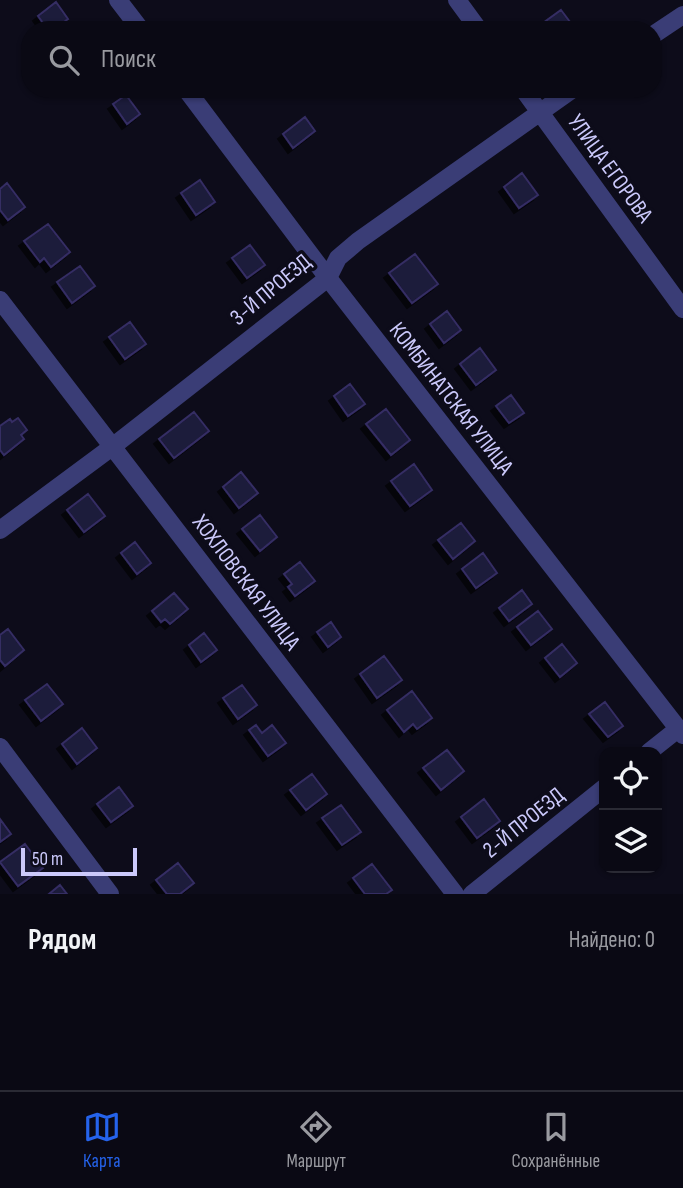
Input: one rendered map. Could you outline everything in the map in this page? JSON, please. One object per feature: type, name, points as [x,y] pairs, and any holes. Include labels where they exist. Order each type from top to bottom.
[{"type":"street","points":[[118,0],[134,21]]},
{"type":"street","points":[[457,0],[472,21]]},
{"type":"street","points":[[662,29],[683,15]]},
{"type":"street","name":"КОМБИНАТСКАЯ УЛИЦА","points":[[193,98],[328,278],[680,732]]},
{"type":"street","name":"УЛИЦА ЕГОРОВА","points":[[530,98],[683,309]]},
{"type":"street","name":"3-Й ПРОЕЗД","points":[[0,530],[112,447],[328,278],[338,258],[358,240],[560,98]]},
{"type":"street","name":"ХОХЛОВСКАЯ УЛИЦА","points":[[0,300],[455,894]]},
{"type":"street","points":[[657,747],[680,732]]},
{"type":"street","points":[[0,747],[110,894]]},
{"type":"street","name":"2-Й ПРОЕЗД","points":[[472,894],[599,792]]},
{"type":"building","points":[[56,2],[68,19],[42,21],[38,16]]},
{"type":"building","points":[[561,10],[569,21],[546,21]]},
{"type":"building","points":[[122,98],[128,98],[140,114],[127,124],[113,104]]},
{"type":"building","points":[[305,117],[315,131],[293,148],[283,134]]},
{"type":"building","points":[[522,173],[538,195],[519,208],[504,187]]},
{"type":"building","points":[[200,180],[215,202],[196,215],[181,193]]},
{"type":"building","points":[[7,183],[25,207],[8,220],[0,210],[0,189]]},
{"type":"building","points":[[48,224],[70,252],[51,267],[44,258],[40,262],[24,241]]},
{"type":"building","points":[[250,245],[265,265],[247,278],[232,258]]},
{"type":"building","points":[[415,254],[438,284],[412,303],[389,273]]},
{"type":"building","points":[[80,266],[95,286],[72,303],[57,282]]},
{"type":"building","points":[[447,311],[461,330],[444,343],[430,324]]},
{"type":"building","points":[[130,322],[146,344],[125,359],[109,337]]},
{"type":"building","points":[[480,348],[496,370],[476,385],[460,364]]},
{"type":"building","points":[[350,384],[365,404],[348,416],[334,396]]},
{"type":"building","points":[[511,395],[524,413],[509,423],[496,406]]},
{"type":"building","points":[[386,409],[410,440],[391,455],[366,424]]},
{"type":"building","points":[[194,412],[209,431],[174,458],[159,439]]},
{"type":"building","points":[[18,418],[27,430],[21,435],[24,439],[4,455],[0,450],[0,426],[10,419],[12,422]]},
{"type":"building","points":[[414,464],[432,490],[410,506],[391,481]]},
{"type":"building","points":[[241,472],[258,493],[239,508],[223,487]]},
{"type":"building","points":[[88,494],[105,516],[84,532],[67,510]]},
{"type":"building","points":[[260,515],[277,537],[260,551],[242,529]]},
{"type":"building","points":[[461,523],[475,541],[453,559],[438,540]]},
{"type":"building","points":[[135,542],[151,563],[137,574],[121,553]]},
{"type":"building","points":[[483,553],[497,573],[476,588],[462,569]]},
{"type":"building","points":[[300,562],[315,581],[295,596],[288,587],[292,584],[284,574]]},
{"type":"building","points":[[522,590],[532,604],[509,621],[499,608]]},
{"type":"building","points":[[174,593],[188,609],[170,624],[165,619],[161,622],[152,611]]},
{"type":"building","points":[[538,611],[552,629],[531,645],[517,627]]},
{"type":"building","points":[[331,622],[341,637],[328,647],[317,632]]},
{"type":"building","points":[[8,629],[24,650],[5,666],[0,660],[0,635]]},
{"type":"building","points":[[204,633],[217,650],[201,662],[189,645]]},
{"type":"building","points":[[562,644],[577,663],[560,677],[545,658]]},
{"type":"building","points":[[384,656],[402,680],[377,698],[360,674]]},
{"type":"building","points":[[47,684],[63,704],[41,721],[25,700]]},
{"type":"building","points":[[242,685],[257,705],[238,719],[223,698]]},
{"type":"building","points":[[412,691],[432,718],[417,729],[413,724],[404,732],[387,710]]},
{"type":"building","points":[[605,702],[623,726],[608,737],[589,714]]},
{"type":"building","points":[[256,725],[262,733],[272,725],[286,743],[268,756],[249,730]]},
{"type":"building","points":[[82,728],[97,748],[77,764],[62,744]]},
{"type":"building","points":[[447,750],[464,771],[441,790],[423,768]]},
{"type":"building","points":[[312,774],[327,794],[306,810],[290,790]]},
{"type":"building","points":[[119,787],[133,806],[111,822],[97,804]]},
{"type":"building","points":[[484,799],[500,821],[477,838],[461,817]]},
{"type":"building","points":[[341,805],[361,832],[342,845],[322,818]]},
{"type":"building","points":[[0,819],[11,834],[0,842]]},
{"type":"building","points":[[25,844],[43,868],[18,886],[0,862]]},
{"type":"building","points":[[178,863],[194,883],[180,894],[167,894],[156,880]]},
{"type":"building","points":[[372,864],[392,890],[386,894],[365,894],[353,878]]},
{"type":"building","points":[[60,885],[67,894],[49,894]]}]
